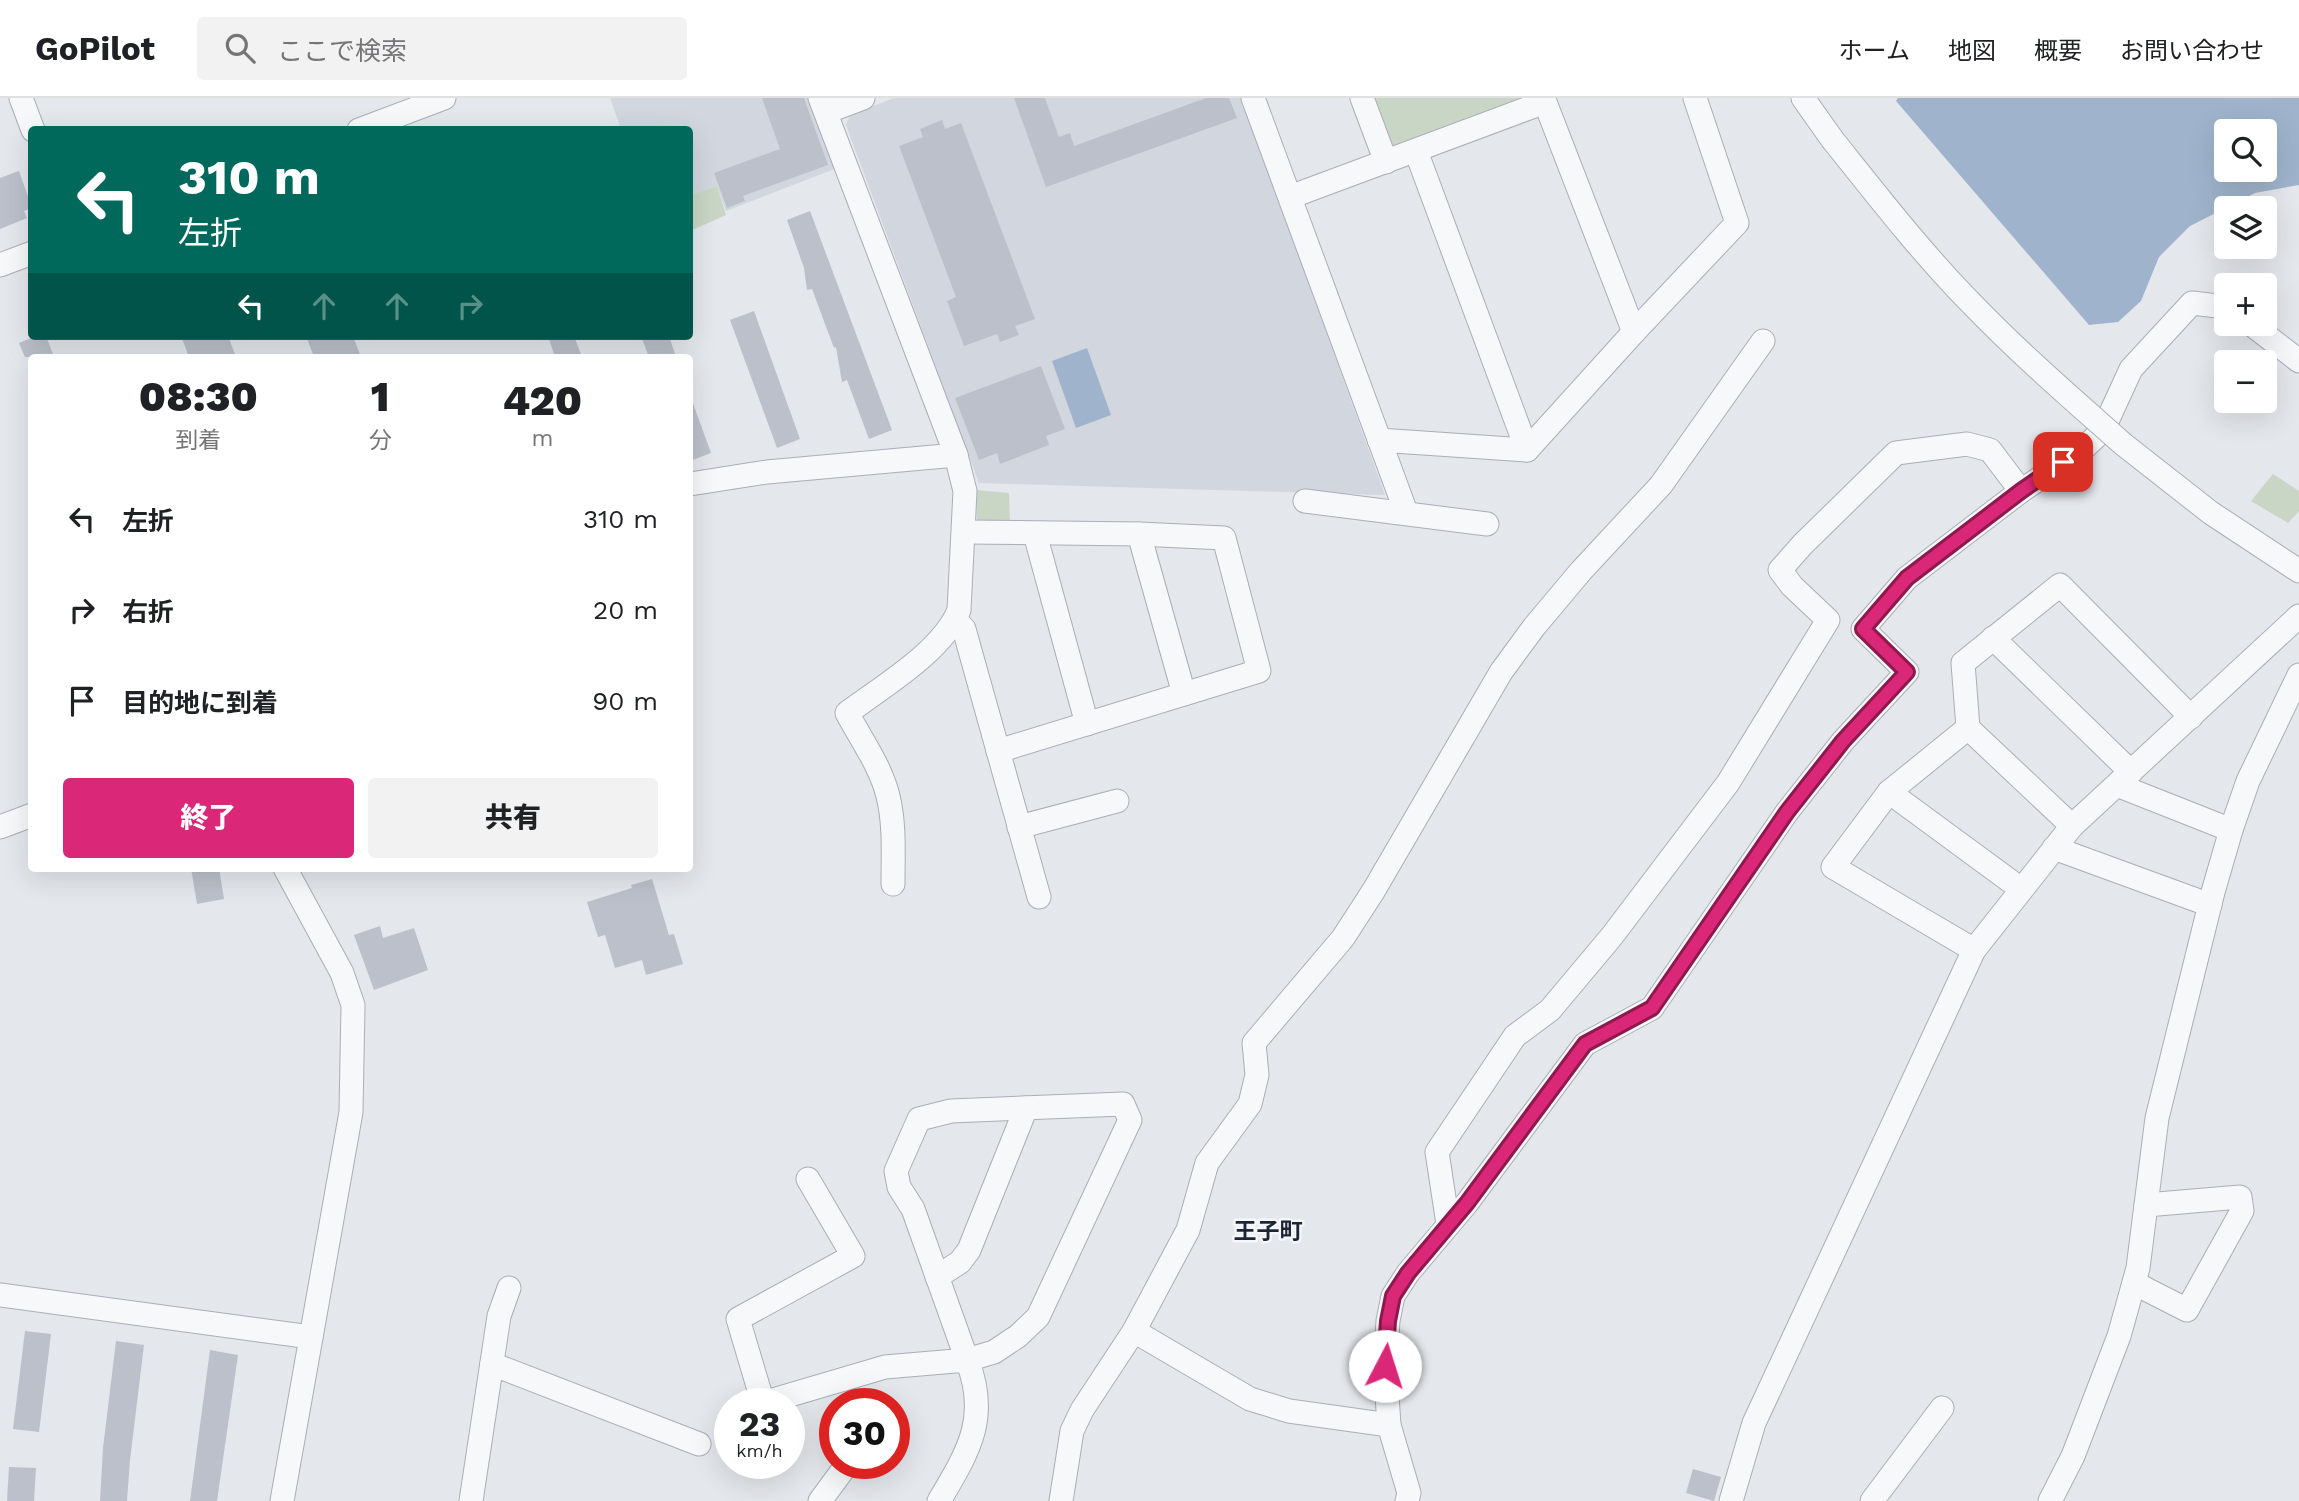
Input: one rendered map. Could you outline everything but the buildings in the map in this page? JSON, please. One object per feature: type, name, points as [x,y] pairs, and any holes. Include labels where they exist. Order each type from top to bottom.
[{"type":"street","points":[[21,98],[32,126]]},
{"type":"street","points":[[370,126],[444,98]]},
{"type":"street","points":[[863,98],[823,105],[956,455],[965,491],[965,532],[956,620],[943,638],[920,658],[847,713],[888,795],[893,828],[893,884]]},
{"type":"street","points":[[1253,98],[1406,512]]},
{"type":"street","points":[[1362,98],[1386,162]]},
{"type":"street","points":[[1527,450],[1737,223],[1695,98]]},
{"type":"street","points":[[1803,98],[1832,139],[1898,221],[1969,302],[2045,376],[2123,444],[2211,513],[2299,571]]},
{"type":"street","points":[[1290,197],[1544,100],[1634,332]]},
{"type":"street","points":[[1416,151],[1527,450]]},
{"type":"street","points":[[0,265],[28,254]]},
{"type":"street","points":[[1407,1501],[1409,1493],[1389,1425],[1385,1366],[1388,1321],[1393,1296],[1408,1273],[1467,1203],[1585,1044],[1652,1008],[1787,812],[1843,741],[1907,672],[1863,629],[1907,578],[2021,491],[2084,448],[2103,430],[2130,369],[2192,303],[2214,306]]},
{"type":"street","points":[[2267,336],[2299,361]]},
{"type":"street","points":[[1061,1501],[1072,1432],[1082,1410],[1134,1331],[1188,1230],[1208,1163],[1250,1104],[1257,1075],[1254,1043],[1343,938],[1374,890],[1501,672],[1581,571],[1661,485],[1763,341]]},
{"type":"street","points":[[1379,440],[1527,450]]},
{"type":"street","points":[[1448,1224],[1437,1152],[1515,1036],[1550,1010],[1728,783],[1828,620],[1792,586],[1780,570],[1896,453],[1967,444],[1990,450],[2021,491]]},
{"type":"street","points":[[693,484],[767,472],[956,455]]},
{"type":"street","points":[[1305,501],[1487,524]]},
{"type":"street","points":[[965,532],[1224,538],[1259,671],[998,751]]},
{"type":"street","points":[[1035,534],[1087,724]]},
{"type":"street","points":[[1139,534],[1184,694]]},
{"type":"street","points":[[2072,826],[1968,728],[1963,663],[2060,585],[2191,717]]},
{"type":"street","points":[[1731,1501],[1754,1423],[1974,950],[2072,826],[2299,616]]},
{"type":"street","points":[[956,620],[964,629],[1039,897]]},
{"type":"street","points":[[1993,638],[2124,778],[2231,830]]},
{"type":"street","points":[[2050,1501],[2073,1456],[2087,1420],[2119,1336],[2134,1283],[2157,1118],[2231,830],[2248,781],[2299,675]]},
{"type":"street","points":[[1968,728],[1889,792],[1833,866],[1974,950]]},
{"type":"street","points":[[1889,792],[2021,889]]},
{"type":"street","points":[[1019,827],[1117,801]]},
{"type":"street","points":[[0,827],[28,816]]},
{"type":"street","points":[[2054,848],[2210,905]]},
{"type":"street","points":[[282,1501],[351,1112],[353,1005],[342,973],[287,872]]},
{"type":"street","points":[[808,1179],[853,1256],[738,1319],[763,1403],[885,1367],[967,1360],[994,1352],[1018,1336],[1038,1317],[1130,1120],[1123,1104],[951,1111],[919,1119],[896,1171],[899,1187],[913,1209],[937,1278],[967,1360],[974,1378],[978,1398],[973,1436],[939,1501]]},
{"type":"street","points":[[937,1278],[960,1262],[969,1250],[1026,1108]]},
{"type":"street","points":[[2134,1283],[2187,1310],[2242,1211],[2240,1197],[2146,1205]]},
{"type":"street","points":[[471,1501],[499,1316],[509,1288]]},
{"type":"street","points":[[0,1295],[311,1337]]},
{"type":"street","points":[[1134,1331],[1250,1399],[1289,1411],[1389,1425]]},
{"type":"street","points":[[492,1364],[699,1444]]},
{"type":"street","points":[[1872,1501],[1942,1408]]},
{"type":"street","points":[[820,1501],[836,1479]]},
{"type":"shaded area","points":[[610,98],[810,98],[837,168],[726,211],[717,186],[693,194],[693,126],[620,126]]},
{"type":"shaded area","points":[[894,98],[1242,98],[1385,495],[979,483],[846,125],[850,115]]},
{"type":"green space","points":[[1371,98],[1527,98],[1398,147],[1388,143]]},
{"type":"green space","points":[[717,186],[726,215],[693,230],[693,194]]},
{"type":"green space","points":[[2273,474],[2299,491],[2299,511],[2288,523],[2251,501]]},
{"type":"green space","points":[[976,490],[1009,493],[1010,524],[977,524]]},
{"type":"water","points":[[1898,98],[2299,98],[2299,185],[2249,196],[2214,196],[2214,214],[2190,226],[2159,257],[2141,301],[2118,322],[2089,325],[1896,101]]},
{"type":"water","points":[[1087,348],[1111,415],[1076,428],[1052,361]]},
{"type":"district","name":"王子町","points":[[1268,1231]]},
{"type":"route","points":[[1385,1366],[1388,1321],[1393,1296],[1408,1273],[1467,1203],[1585,1044],[1652,1008],[1787,812],[1843,741],[1907,672],[1863,629],[1907,578],[2063,462]]}]
